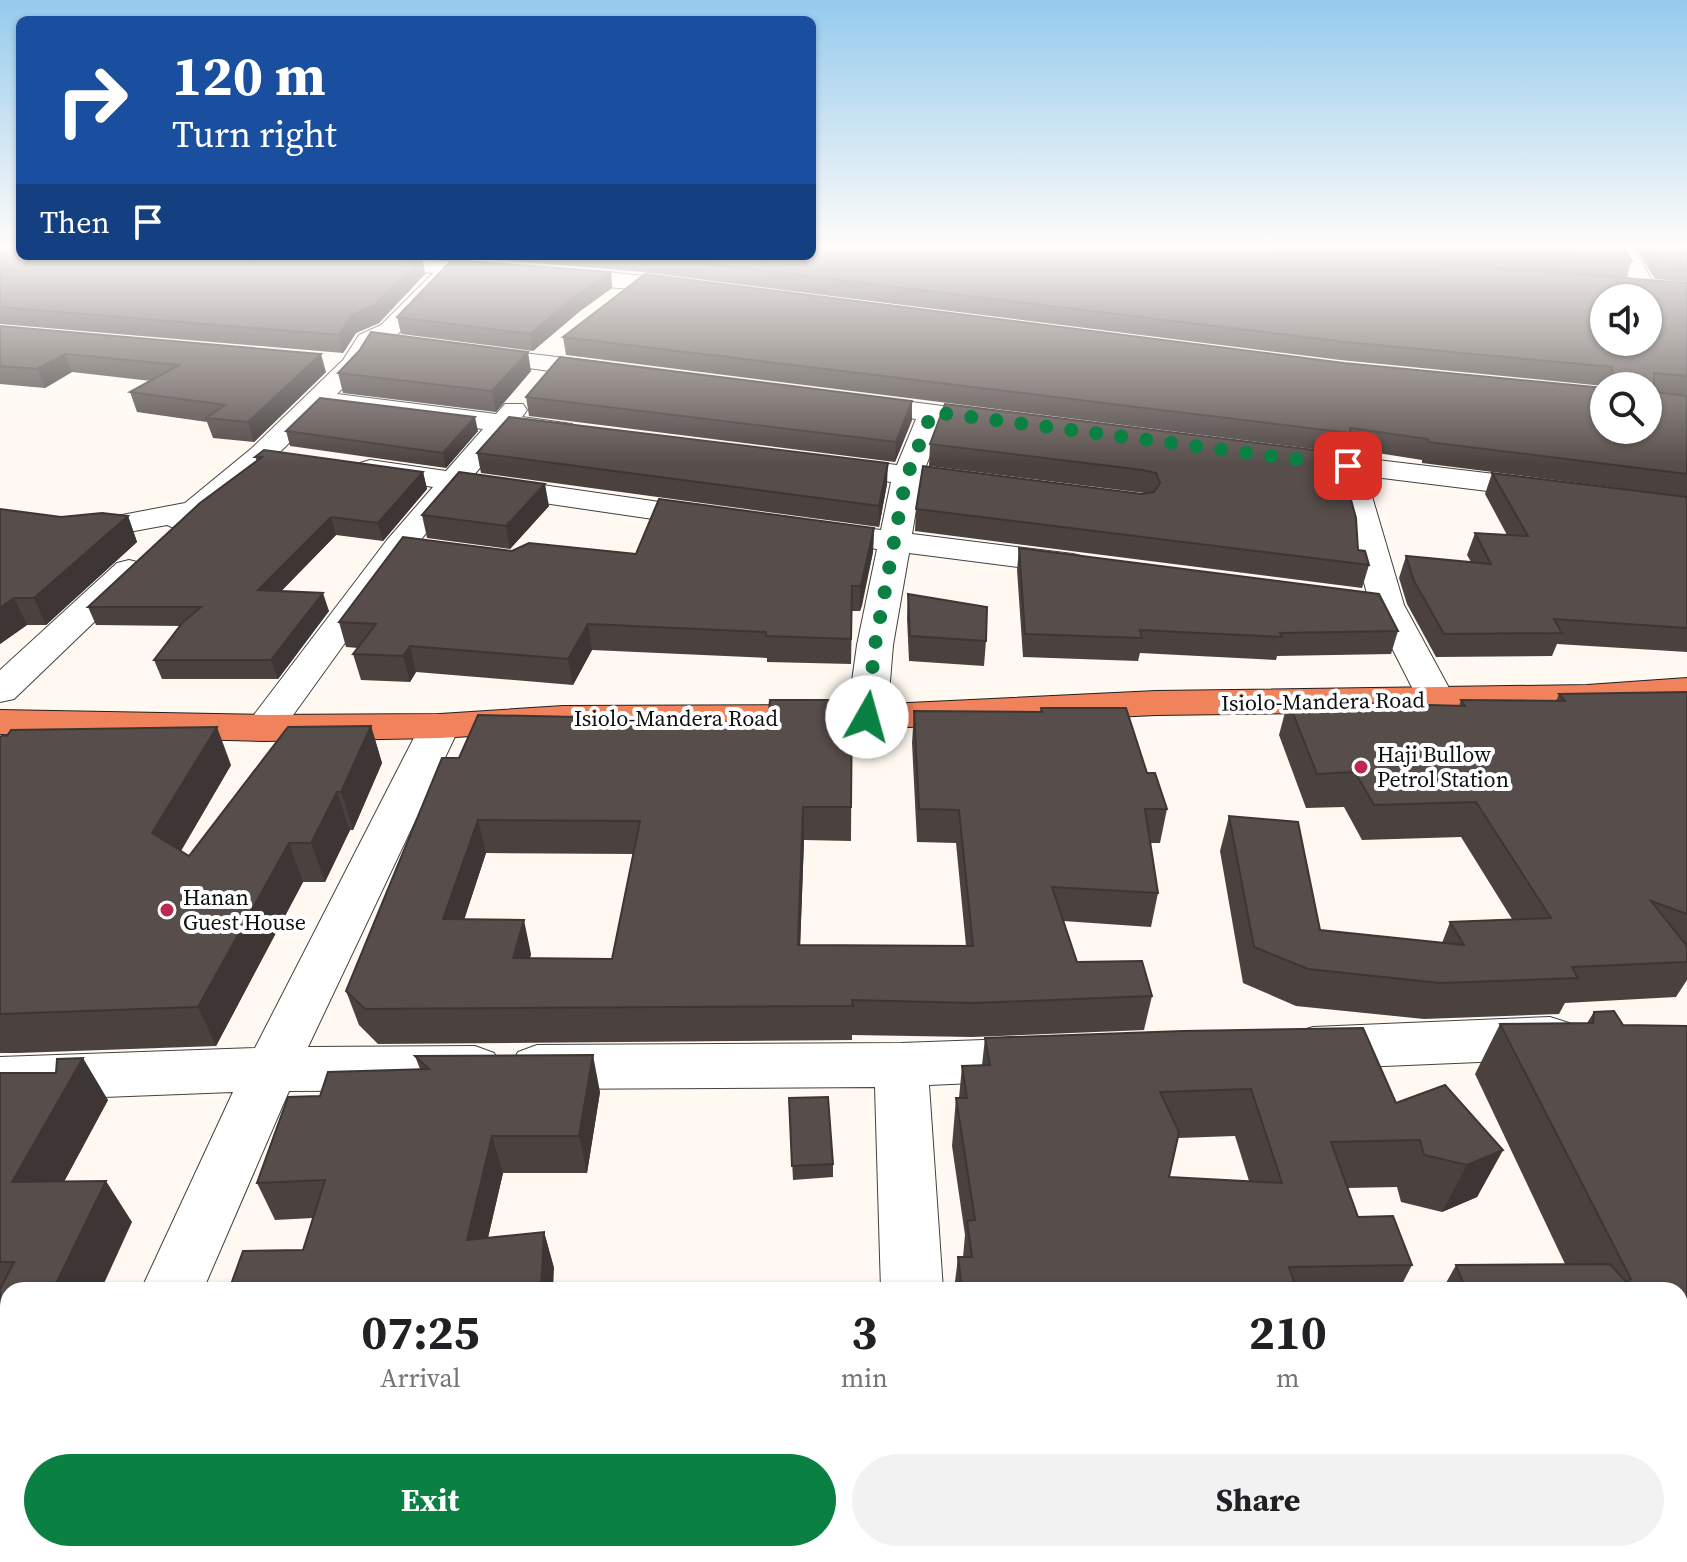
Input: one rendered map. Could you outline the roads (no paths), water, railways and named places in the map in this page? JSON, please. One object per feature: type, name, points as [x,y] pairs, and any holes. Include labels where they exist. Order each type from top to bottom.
[{"type":"highway","name":"Isiolo-Mandera Road","points":[[15,724],[264,728],[440,726],[563,718],[867,717],[1156,703],[1587,697],[1687,690]]},
{"type":"street","points":[[0,691],[193,511],[277,456],[317,400],[360,352],[398,320]]},
{"type":"street","points":[[322,361],[360,352],[411,346]]},
{"type":"street","points":[[440,350],[551,357],[628,374]]},
{"type":"street","points":[[264,728],[413,549],[454,482],[551,357]]},
{"type":"street","points":[[317,400],[586,433]]},
{"type":"street","points":[[835,401],[1023,424]]},
{"type":"street","points":[[867,717],[875,645],[907,476],[932,412]]},
{"type":"street","points":[[1254,454],[1576,493]]},
{"type":"street","points":[[807,463],[1000,487]]},
{"type":"street","points":[[339,464],[734,521]]},
{"type":"street","points":[[1348,466],[1371,602],[1436,699]]},
{"type":"street","points":[[0,521],[72,529],[101,528],[193,511]]},
{"type":"street","points":[[792,529],[1108,568]]},
{"type":"street","points":[[0,756],[15,724]]},
{"type":"street","points":[[176,1282],[271,1069],[440,726]]},
{"type":"street","points":[[1261,1050],[1591,1036]]},
{"type":"street","points":[[0,1079],[271,1069],[901,1065],[1089,1057]]},
{"type":"street","points":[[901,1065],[912,1282]]},
{"type":"place","name":"Haji Bullow Petrol Station","points":[[1361,767]]},
{"type":"place","name":"Hanan Guest House","points":[[167,910]]}]
